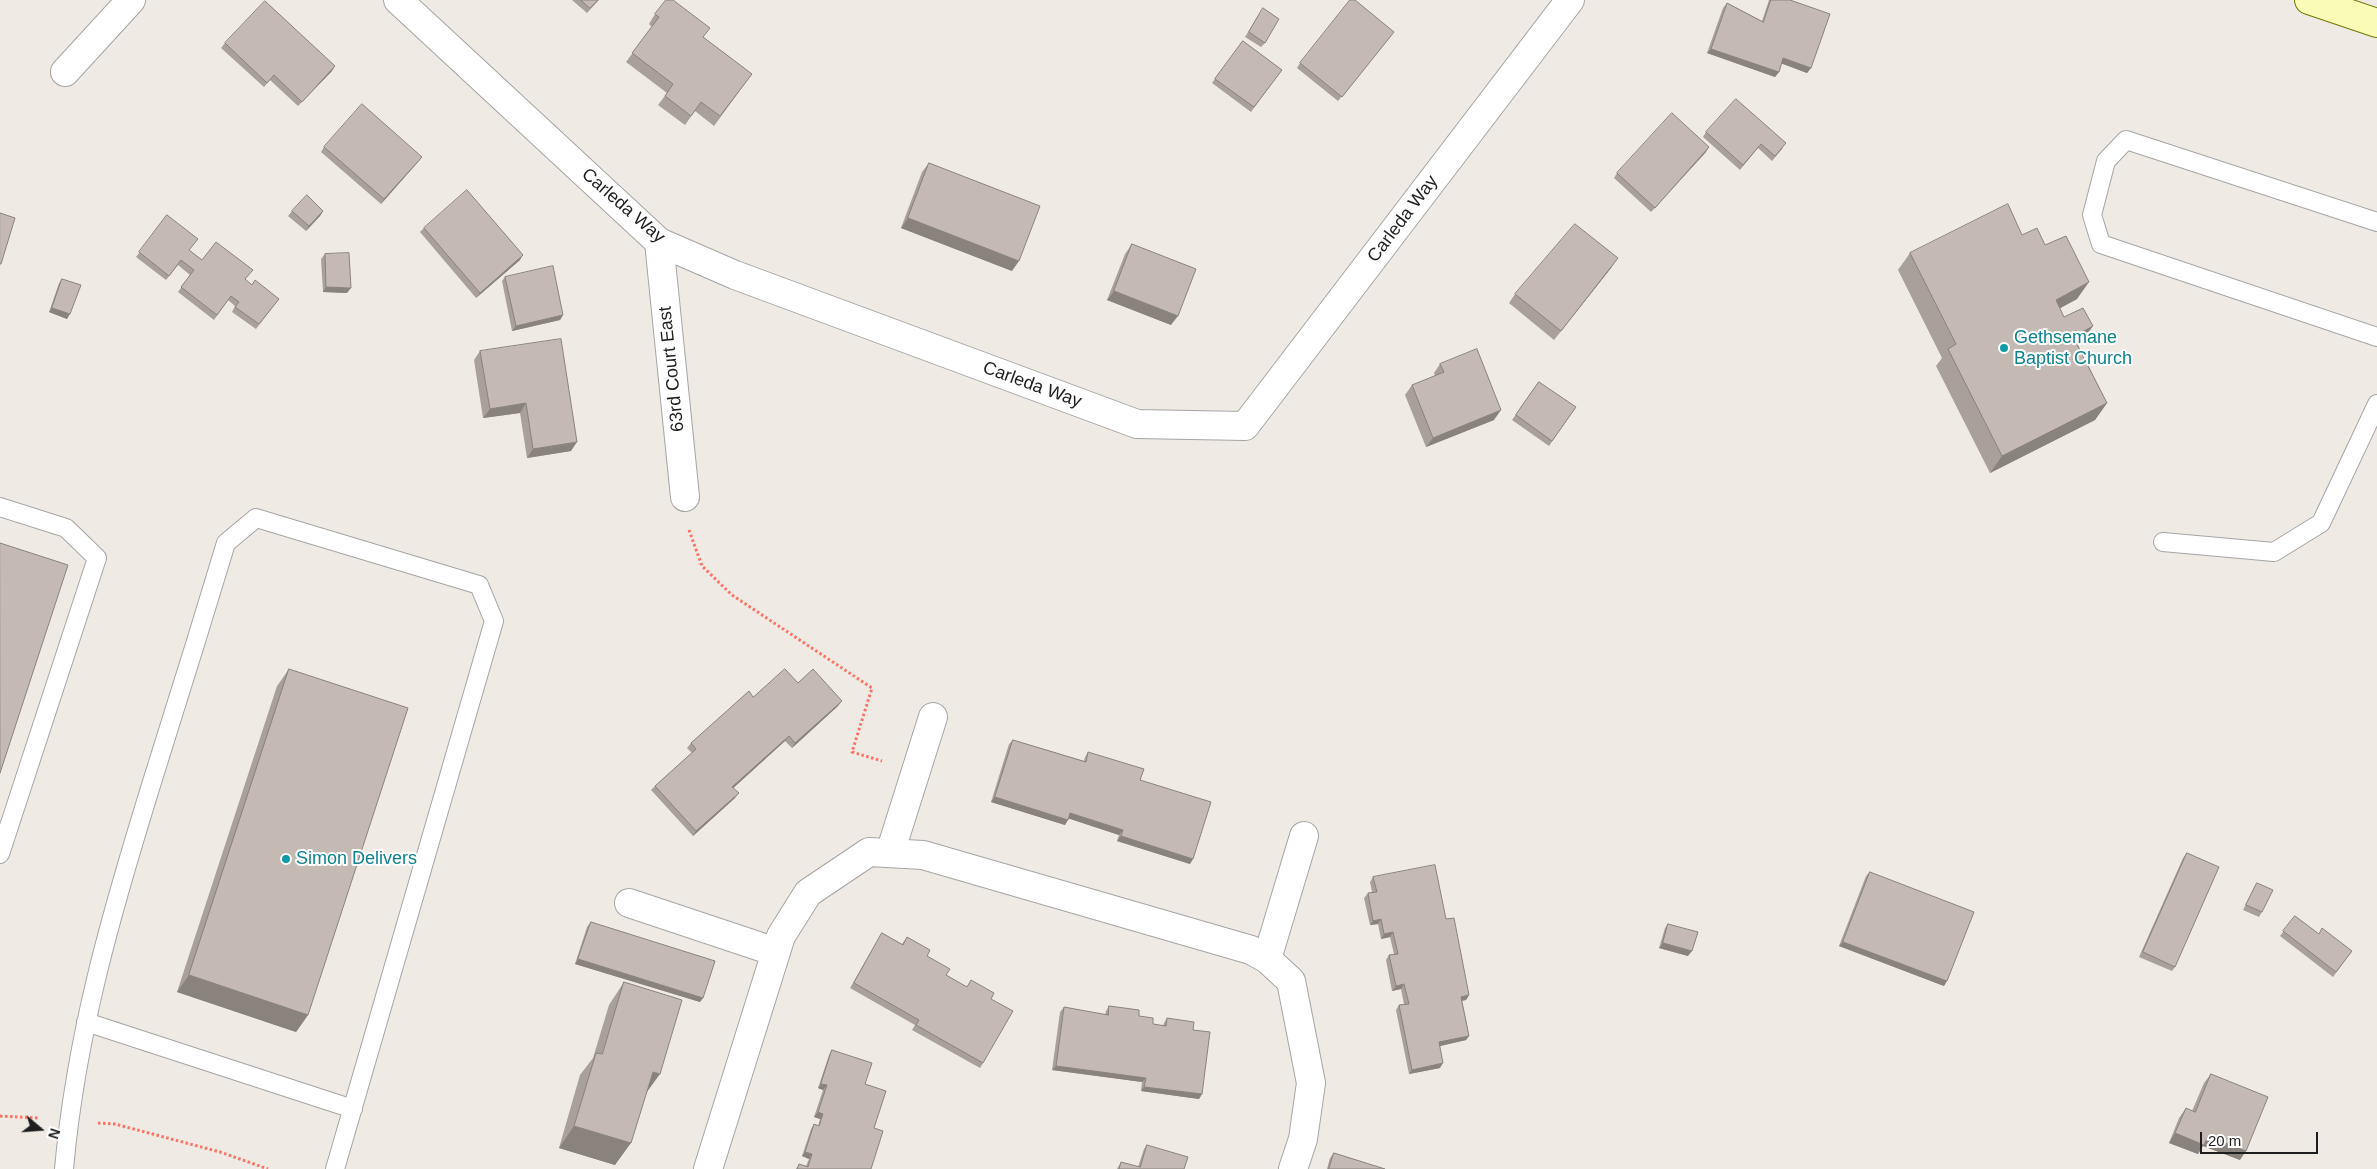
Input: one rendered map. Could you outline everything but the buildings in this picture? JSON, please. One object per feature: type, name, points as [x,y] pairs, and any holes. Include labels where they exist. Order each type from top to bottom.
[{"type":"street","points":[[65,72],[131,0]]},
{"type":"street","name":"Carleda Way","points":[[398,0],[660,242],[736,275],[1137,424],[1246,426],[1570,0]]},
{"type":"street","points":[[2309,0],[2377,23]]},
{"type":"street","name":"63rd Court East","points":[[660,242],[685,498]]},
{"type":"street","points":[[890,853],[933,716]]},
{"type":"street","points":[[1267,958],[1304,836]]},
{"type":"street","points":[[708,1169],[781,936],[808,893],[869,852],[922,854],[1251,950],[1267,958],[1291,981],[1310,1083],[1303,1139],[1292,1169]]},
{"type":"street","points":[[629,903],[776,952]]},
{"type":"lane","points":[[2377,222],[2126,140],[2106,160],[2092,215],[2101,244],[2377,337]]},
{"type":"lane","points":[[2163,542],[2274,552],[2321,523],[2377,404]]},
{"type":"lane","points":[[0,507],[66,528],[97,558],[0,854]]},
{"type":"lane","points":[[64,1169],[68,1121],[86,1022],[111,914],[226,543],[256,518],[479,585],[494,621],[335,1169]]},
{"type":"lane","points":[[86,1022],[353,1110]]},
{"type":"path","points":[[685,498],[690,537],[702,566],[732,595],[872,688],[852,752],[915,774]]},
{"type":"path","points":[[0,1116],[114,1124],[220,1152],[268,1169]]},
{"type":"place","name":"Gethsemane Baptist Church","points":[[2004,348]]},
{"type":"place","name":"Simon Delivers","points":[[286,859]]}]
